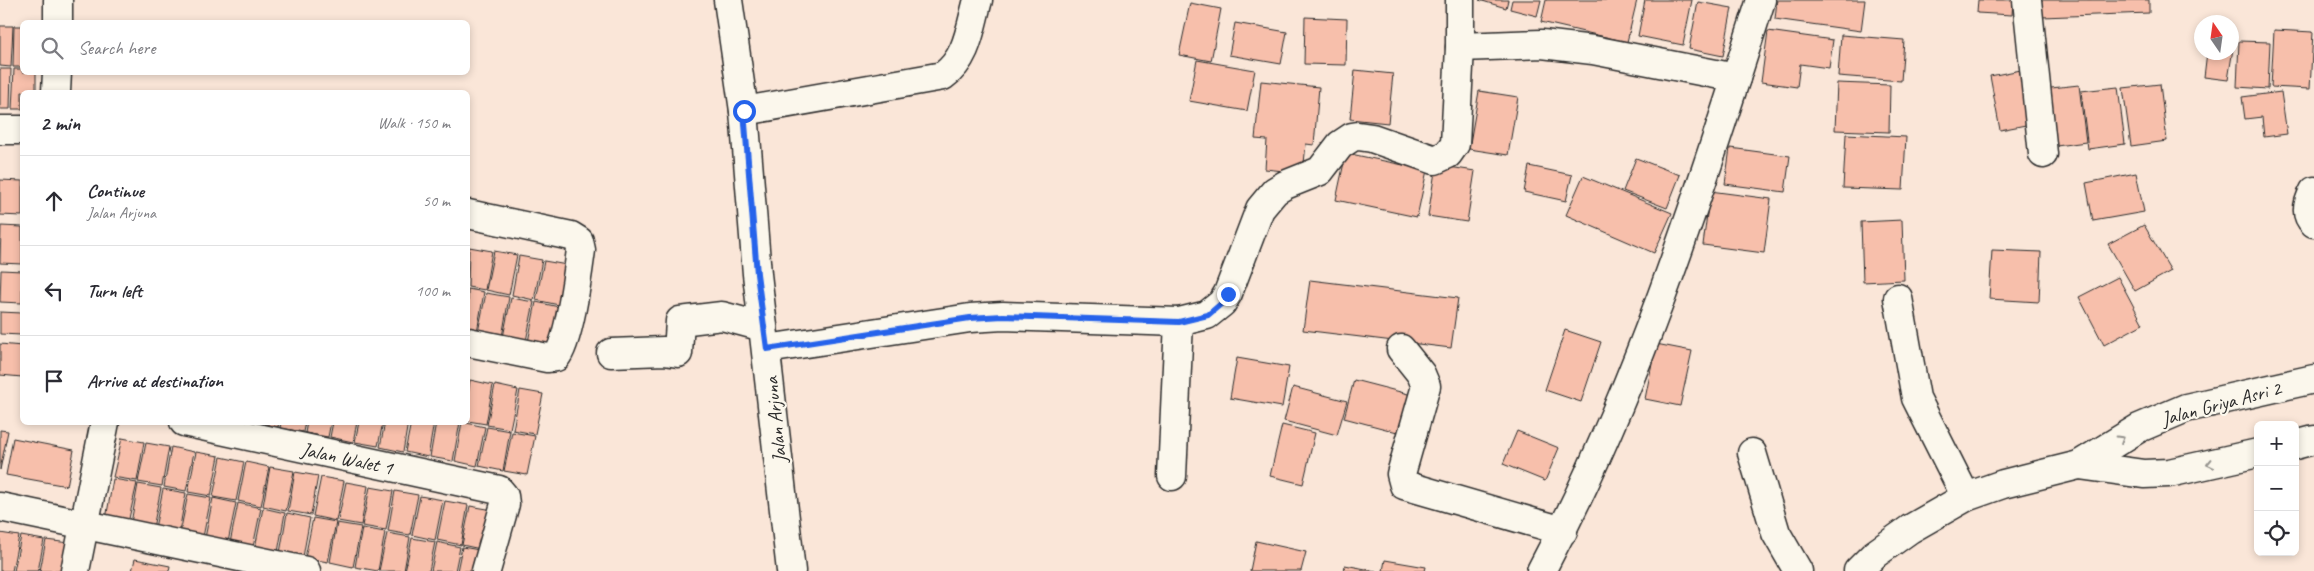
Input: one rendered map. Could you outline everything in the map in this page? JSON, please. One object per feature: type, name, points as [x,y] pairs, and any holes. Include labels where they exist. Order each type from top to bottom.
[{"type":"street","points":[[58,0],[58,20]]},
{"type":"street","name":"Jalan Arjuna","points":[[728,0],[744,111],[765,338],[791,571]]},
{"type":"street","points":[[744,111],[943,76],[954,68],[961,59],[978,0]]},
{"type":"street","points":[[611,354],[664,351],[678,353],[680,321],[722,316],[765,338],[987,317],[1179,322],[1208,315],[1222,303],[1228,294],[1260,209],[1284,185],[1320,171],[1346,140],[1358,136],[1372,138],[1434,160],[1448,154],[1455,144],[1460,47],[1460,0]]},
{"type":"street","points":[[1541,571],[1563,531],[1607,438],[1692,212],[1761,0]]},
{"type":"street","points":[[2027,0],[2043,154]]},
{"type":"street","points":[[1460,47],[1551,45],[1593,50],[1736,78]]},
{"type":"street","points":[[56,90],[57,75]]},
{"type":"street","points":[[0,130],[20,130]]},
{"type":"street","points":[[2314,191],[2307,210],[2309,218],[2314,223]]},
{"type":"street","points":[[470,214],[576,238],[581,250],[572,307],[561,351],[556,357],[547,358],[470,342]]},
{"type":"street","points":[[1898,298],[1916,398],[1966,497]]},
{"type":"street","points":[[1172,476],[1179,322]]},
{"type":"street","points":[[1402,349],[1421,374],[1426,386],[1401,474],[1404,485],[1563,531]]},
{"type":"street","name":"Jalan Griya Asri 2","points":[[1858,571],[1875,554],[1910,529],[1966,497],[2003,484],[2079,464],[2139,428],[2186,408],[2314,379]]},
{"type":"street","points":[[74,571],[104,425]]},
{"type":"street","name":"Jalan Walet 1","points":[[198,425],[499,490],[505,499],[486,571]]},
{"type":"street","points":[[2299,444],[2314,440]]},
{"type":"street","points":[[1752,453],[1776,533],[1798,571]]},
{"type":"street","name":"Jalan Griya Asri 2","points":[[2079,464],[2144,474],[2169,473],[2254,454]]},
{"type":"street","points":[[0,507],[306,571]]},
{"type":"building","points":[[1479,0],[1508,0],[1506,8]]},
{"type":"building","points":[[1512,0],[1541,0],[1537,16],[1510,9]]},
{"type":"building","points":[[1546,0],[1637,0],[1627,42],[1541,22]]},
{"type":"building","points":[[1645,0],[1692,0],[1683,45],[1638,36]]},
{"type":"building","points":[[1777,0],[1865,0],[1861,31],[1775,19]]},
{"type":"building","points":[[1978,0],[2013,0],[2012,15],[1977,13]]},
{"type":"building","points":[[2041,0],[2149,0],[2149,13],[2042,17]]},
{"type":"building","points":[[1698,2],[1732,8],[1723,56],[1689,49]]},
{"type":"building","points":[[1190,3],[1221,9],[1211,61],[1179,55]]},
{"type":"building","points":[[1305,17],[1347,19],[1346,65],[1304,64]]},
{"type":"building","points":[[1235,23],[1287,32],[1281,64],[1229,55]]},
{"type":"building","points":[[0,26],[13,26],[11,67],[0,66]]},
{"type":"building","points":[[14,26],[20,26],[20,67],[13,67]]},
{"type":"building","points":[[2274,30],[2313,32],[2310,89],[2271,87]]},
{"type":"building","points":[[1768,31],[1833,40],[1829,68],[1800,64],[1797,87],[1761,82]]},
{"type":"building","points":[[1841,35],[1904,40],[1901,81],[1838,76]]},
{"type":"building","points":[[2239,41],[2270,42],[2268,89],[2237,87]]},
{"type":"building","points":[[1197,60],[1255,70],[1247,111],[1189,101]]},
{"type":"building","points":[[2206,60],[2231,60],[2228,80],[2204,77]]},
{"type":"building","points":[[0,69],[11,69],[10,109],[0,109]]},
{"type":"building","points":[[14,69],[20,69],[20,75],[36,75],[36,90],[20,90],[20,109],[12,109]]},
{"type":"building","points":[[2026,69],[2036,123],[2000,130],[1990,76]]},
{"type":"building","points":[[1355,70],[1393,74],[1388,123],[1350,119]]},
{"type":"building","points":[[1261,81],[1319,87],[1314,145],[1306,144],[1303,173],[1265,169],[1267,140],[1255,139]]},
{"type":"building","points":[[1837,83],[1890,85],[1889,132],[1835,130]]},
{"type":"building","points":[[2160,84],[2167,141],[2131,146],[2123,88]]},
{"type":"building","points":[[2079,85],[2086,142],[2049,147],[2042,89]]},
{"type":"building","points":[[2118,87],[2125,144],[2088,149],[2081,91]]},
{"type":"building","points":[[1479,91],[1518,97],[1508,155],[1469,149]]},
{"type":"building","points":[[2281,92],[2287,134],[2264,137],[2262,117],[2245,119],[2242,97]]},
{"type":"building","points":[[1846,134],[1906,137],[1903,190],[1843,188]]},
{"type":"building","points":[[1730,148],[1790,156],[1785,192],[1725,184]]},
{"type":"building","points":[[1346,153],[1427,170],[1417,217],[1336,200]]},
{"type":"building","points":[[1636,158],[1680,175],[1667,208],[1623,191]]},
{"type":"building","points":[[1436,165],[1475,171],[1467,222],[1428,216]]},
{"type":"building","points":[[1529,166],[1572,175],[1566,201],[1524,192]]},
{"type":"building","points":[[2136,173],[2144,212],[2093,221],[2086,183]]},
{"type":"building","points":[[1583,176],[1672,213],[1654,253],[1566,215]]},
{"type":"building","points":[[0,180],[20,181],[20,216],[0,215]]},
{"type":"building","points":[[1710,191],[1771,199],[1764,253],[1703,245]]},
{"type":"building","points":[[1902,220],[1904,280],[1863,282],[1861,222]]},
{"type":"building","points":[[2144,225],[2171,271],[2135,291],[2108,244]]},
{"type":"building","points":[[1,226],[20,227],[20,264],[0,263]]},
{"type":"building","points":[[470,247],[492,251],[485,290],[470,287]]},
{"type":"building","points":[[1992,250],[2041,252],[2039,302],[1989,299]]},
{"type":"building","points":[[494,251],[517,255],[509,295],[486,290]]},
{"type":"building","points":[[519,256],[542,260],[534,300],[512,295]]},
{"type":"building","points":[[544,261],[567,265],[559,305],[536,300]]},
{"type":"building","points":[[1,270],[20,271],[20,303],[0,302]]},
{"type":"building","points":[[2118,277],[2143,324],[2104,345],[2079,297]]},
{"type":"building","points":[[1310,280],[1458,298],[1451,348],[1303,330]]},
{"type":"building","points":[[470,289],[484,292],[477,332],[470,330]]},
{"type":"building","points":[[486,293],[509,297],[502,337],[478,332]]},
{"type":"building","points":[[511,298],[534,302],[526,341],[503,337]]},
{"type":"building","points":[[536,302],[559,307],[551,346],[528,342]]},
{"type":"building","points":[[0,312],[20,313],[20,335],[0,334]]},
{"type":"building","points":[[1565,330],[1601,342],[1581,402],[1545,390]]},
{"type":"building","points":[[0,344],[20,346],[20,377],[0,375]]},
{"type":"building","points":[[1656,344],[1692,351],[1680,406],[1645,399]]},
{"type":"building","points":[[1237,358],[1289,367],[1282,407],[1230,398]]},
{"type":"building","points":[[470,380],[493,385],[486,424],[470,421]]},
{"type":"building","points":[[1354,380],[1412,395],[1401,433],[1344,418]]},
{"type":"building","points":[[495,385],[518,390],[510,429],[487,425]]},
{"type":"building","points":[[1293,387],[1347,401],[1337,435],[1284,421]]},
{"type":"building","points":[[520,390],[543,394],[535,434],[513,430]]},
{"type":"building","points":[[470,424],[485,427],[477,466],[455,461],[461,425]]},
{"type":"building","points":[[280,425],[304,425],[303,432],[280,428]]},
{"type":"building","points":[[306,425],[330,425],[328,437],[305,433]]},
{"type":"building","points":[[332,425],[356,425],[353,442],[330,437]]},
{"type":"building","points":[[358,425],[382,425],[378,446],[355,442]]},
{"type":"building","points":[[384,425],[408,425],[403,452],[380,447]]},
{"type":"building","points":[[410,425],[433,425],[428,457],[405,452]]},
{"type":"building","points":[[435,425],[459,425],[453,461],[430,457]]},
{"type":"building","points":[[1282,425],[1315,433],[1303,484],[1270,476]]},
{"type":"building","points":[[487,427],[510,431],[503,471],[479,466]]},
{"type":"building","points":[[0,430],[8,431],[0,470]]},
{"type":"building","points":[[1517,431],[1559,448],[1545,481],[1503,464]]},
{"type":"building","points":[[512,432],[535,436],[527,475],[504,471]]},
{"type":"building","points":[[13,438],[74,450],[67,486],[6,475]]},
{"type":"building","points":[[122,438],[144,442],[137,481],[113,477]]},
{"type":"building","points":[[146,443],[169,447],[162,486],[138,482]]},
{"type":"building","points":[[171,447],[194,452],[186,491],[164,487]]},
{"type":"building","points":[[196,452],[219,456],[211,496],[188,492]]},
{"type":"building","points":[[221,457],[244,462],[236,501],[213,497]]},
{"type":"building","points":[[246,462],[269,467],[261,506],[238,501]]},
{"type":"building","points":[[270,467],[294,471],[286,511],[263,506]]},
{"type":"building","points":[[295,472],[318,476],[311,515],[288,511]]},
{"type":"building","points":[[321,477],[344,481],[336,521],[313,516]]},
{"type":"building","points":[[113,479],[137,483],[128,523],[106,519]]},
{"type":"building","points":[[346,482],[368,486],[361,525],[338,521]]},
{"type":"building","points":[[138,484],[161,488],[153,528],[131,523]]},
{"type":"building","points":[[370,487],[393,491],[386,530],[362,526]]},
{"type":"building","points":[[163,489],[186,493],[179,532],[155,528]]},
{"type":"building","points":[[395,491],[418,495],[410,535],[388,531]]},
{"type":"building","points":[[188,494],[211,498],[203,537],[180,533]]},
{"type":"building","points":[[420,496],[443,500],[435,540],[412,535]]},
{"type":"building","points":[[213,498],[236,503],[228,542],[205,538]]},
{"type":"building","points":[[445,501],[468,505],[461,545],[437,540]]},
{"type":"building","points":[[238,503],[261,508],[253,547],[230,543]]},
{"type":"building","points":[[470,506],[493,510],[485,550],[462,545]]},
{"type":"building","points":[[263,508],[285,513],[278,552],[255,548]]},
{"type":"building","points":[[287,513],[310,518],[303,557],[280,553]]},
{"type":"building","points":[[313,518],[336,522],[328,562],[305,558]]},
{"type":"building","points":[[337,523],[361,527],[353,567],[330,562]]},
{"type":"building","points":[[362,528],[385,532],[378,571],[355,567]]},
{"type":"building","points":[[0,533],[19,536],[12,571],[0,571]]},
{"type":"building","points":[[387,533],[410,537],[404,571],[379,571]]},
{"type":"building","points":[[21,536],[44,540],[38,571],[14,571]]},
{"type":"building","points":[[412,538],[435,542],[429,571],[405,571]]},
{"type":"building","points":[[46,540],[69,543],[64,571],[40,571]]},
{"type":"building","points":[[1256,541],[1306,552],[1301,571],[1250,571]]},
{"type":"building","points":[[437,542],[460,547],[455,571],[431,571]]},
{"type":"building","points":[[462,547],[485,551],[481,571],[457,571]]},
{"type":"building","points":[[135,559],[170,566],[169,571],[132,571]]},
{"type":"building","points":[[1385,560],[1426,567],[1425,571],[1383,571]]},
{"type":"building","points":[[1345,565],[1376,571],[1344,571]]},
{"type":"route","points":[[744,111],[757,274],[767,349],[970,318],[1003,316],[1179,322],[1208,315],[1222,303],[1228,294]]}]
